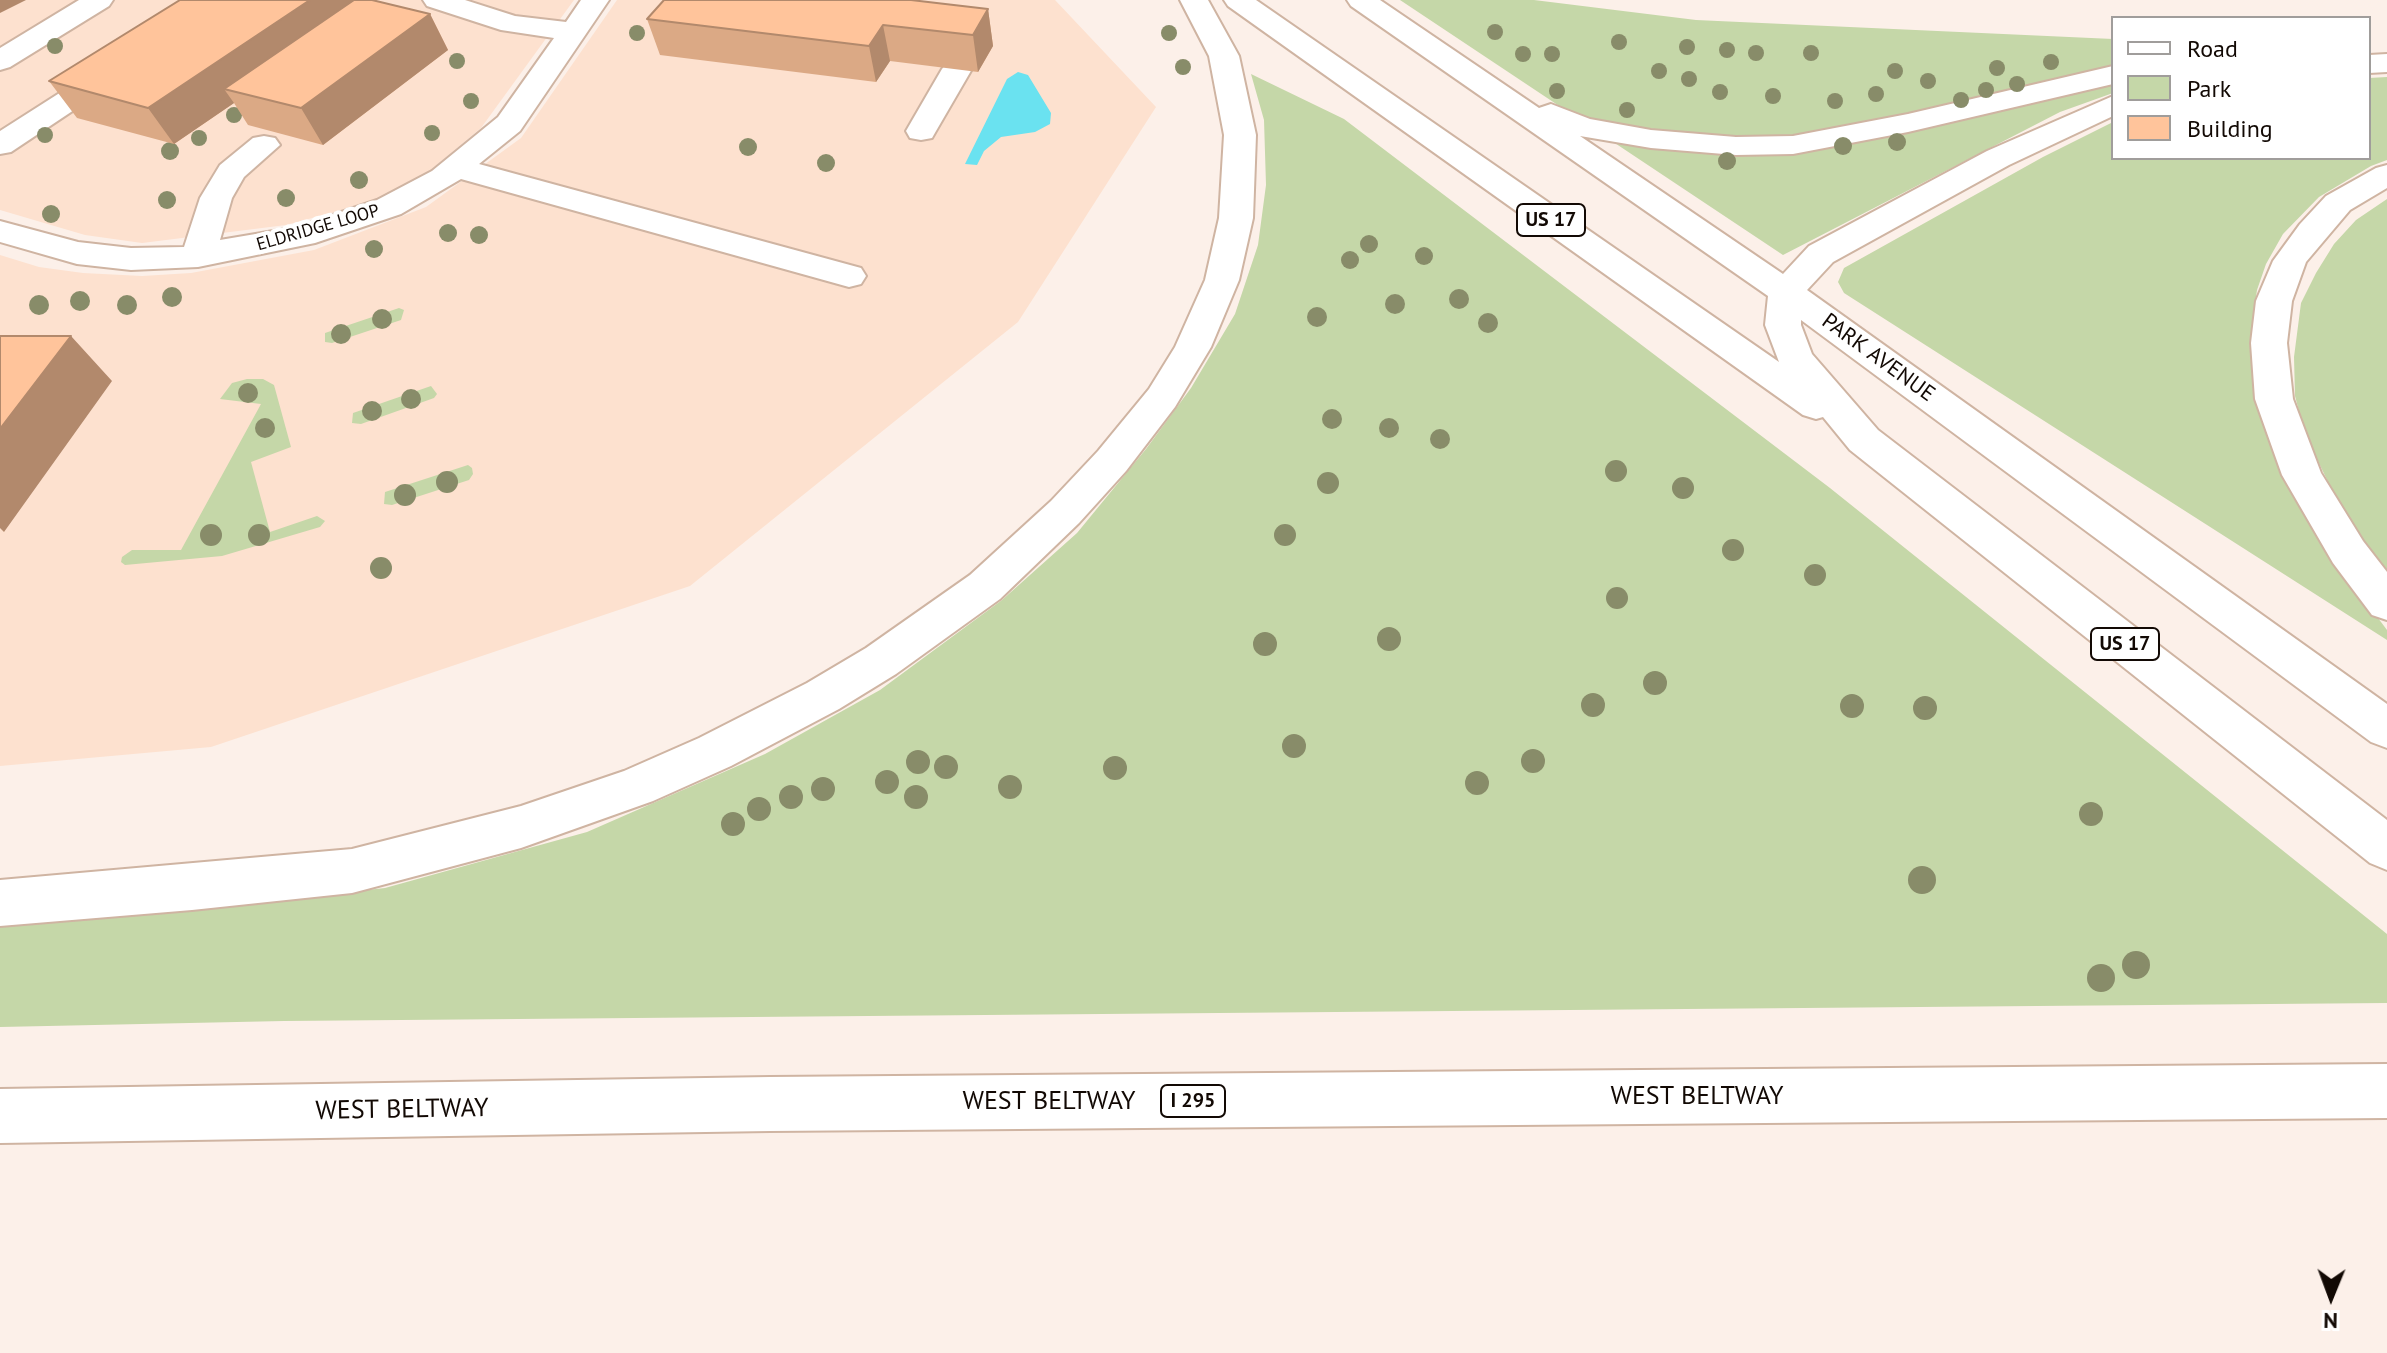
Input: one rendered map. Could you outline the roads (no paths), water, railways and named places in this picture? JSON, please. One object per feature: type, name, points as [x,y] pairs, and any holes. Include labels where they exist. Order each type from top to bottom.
[{"type":"main road","points":[[0,61],[99,0]]},
{"type":"main road","points":[[437,0],[511,24],[572,31]]},
{"type":"main road","name":"ELDRIDGE LOOP","points":[[0,231],[77,253],[131,259],[198,256],[303,236],[358,219],[412,196],[457,168],[509,124],[595,0]]},
{"type":"main road","points":[[0,903],[352,871],[521,827],[637,787],[769,724],[881,661],[985,587],[1065,512],[1112,461],[1162,398],[1193,347],[1222,280],[1236,218],[1240,135],[1224,56],[1194,0]]},
{"type":"main road","name":"US 17","points":[[1238,0],[1864,440],[2387,848]]},
{"type":"main road","name":"PARK AVENUE","points":[[1361,0],[1786,292],[2387,729]]},
{"type":"main road","points":[[0,145],[140,53]]},
{"type":"main road","points":[[921,131],[957,69]]},
{"type":"main road","points":[[1486,86],[1582,127],[1651,139],[1736,146],[1793,145],[1908,123],[2111,75]]},
{"type":"main road","points":[[1864,440],[1795,358],[1783,325],[1786,292],[1821,254],[1998,158],[2111,106]]},
{"type":"main road","points":[[198,256],[216,198],[231,172],[264,145]]},
{"type":"main road","points":[[457,168],[849,276]]},
{"type":"main road","points":[[2387,175],[2338,203],[2290,261],[2274,301],[2269,343],[2274,399],[2302,475],[2348,552],[2387,603]]},
{"type":"main road","name":"WEST BELTWAY","points":[[0,1116],[786,1104],[2387,1091]]},
{"type":"water","points":[[1018,72],[1028,75],[1051,113],[1050,124],[1035,132],[1001,137],[984,151],[977,165],[965,164],[1007,79]]}]
